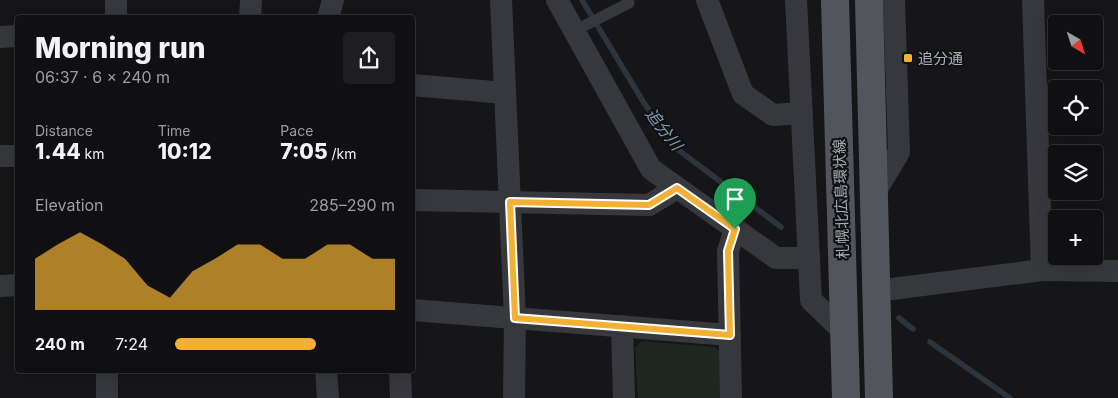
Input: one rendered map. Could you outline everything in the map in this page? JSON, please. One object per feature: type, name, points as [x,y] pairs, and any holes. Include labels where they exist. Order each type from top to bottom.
[{"type":"main road","name":"札幌北広島環状線","points":[[836,0],[846,398]]},
{"type":"main road","points":[[869,0],[879,398]]},
{"type":"street","points":[[116,0],[116,15]]},
{"type":"street","points":[[250,15],[251,0]]},
{"type":"street","points":[[329,15],[334,0]]},
{"type":"street","points":[[501,0],[515,318],[514,398]]},
{"type":"street","points":[[557,0],[581,27],[650,169],[776,258],[809,258]]},
{"type":"street","points":[[707,0],[743,94],[773,115],[802,113]]},
{"type":"street","points":[[796,0],[811,300],[845,333]]},
{"type":"street","points":[[874,194],[899,152],[894,0]]},
{"type":"street","points":[[1033,0],[1042,270]]},
{"type":"street","points":[[0,36],[15,36]]},
{"type":"street","points":[[415,85],[505,93]]},
{"type":"street","points":[[0,156],[15,156]]},
{"type":"street","points":[[415,200],[649,205],[677,188]]},
{"type":"street","points":[[731,398],[728,251],[735,229]]},
{"type":"street","points":[[876,291],[1042,270],[1118,271]]},
{"type":"street","points":[[0,286],[15,285]]},
{"type":"street","points":[[415,310],[730,335]]},
{"type":"street","points":[[622,326],[624,398]]},
{"type":"street","points":[[107,373],[107,398]]},
{"type":"street","points":[[326,373],[328,398]]},
{"type":"street","points":[[400,373],[400,398]]},
{"type":"lane","points":[[581,27],[629,3]]},
{"type":"shaded area","points":[[641,341],[714,347],[720,352],[721,398],[638,398],[635,348]]},
{"type":"waterway","name":"追分川","points":[[582,0],[644,103],[677,149],[781,227]]},
{"type":"waterway","name":"追分川","points":[[899,318],[913,329]]},
{"type":"waterway","name":"追分川","points":[[930,342],[1010,398]]},
{"type":"place","name":"追分通","points":[[908,58]]},
{"type":"route","points":[[677,188],[735,229],[728,251],[730,335],[515,318],[510,202],[649,205],[677,188]]}]
